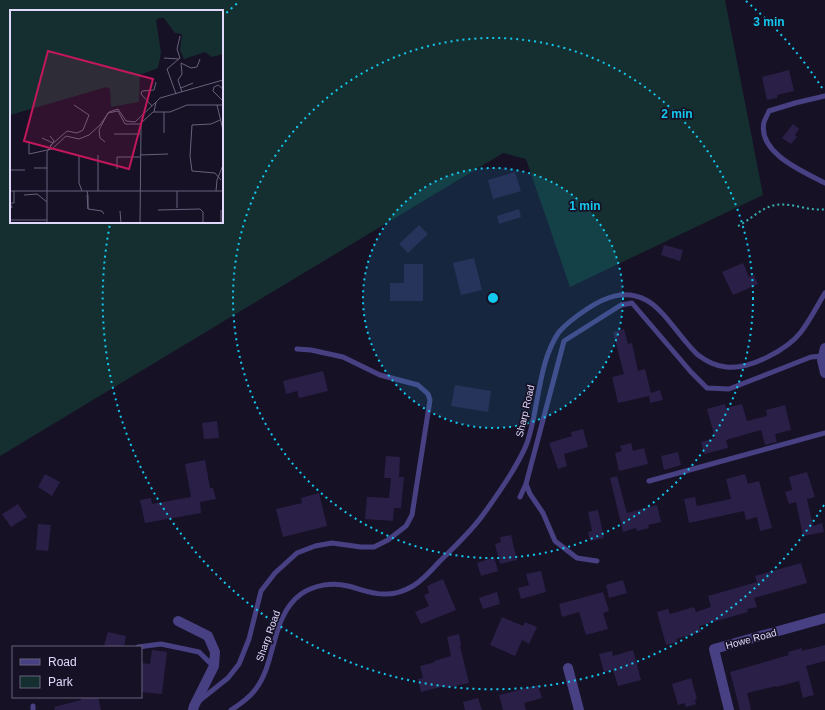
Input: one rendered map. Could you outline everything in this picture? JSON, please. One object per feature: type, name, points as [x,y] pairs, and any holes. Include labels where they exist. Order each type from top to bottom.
[{"type":"street","points":[[824,352],[825,373]]},
{"type":"street","name":"Howe Road","points":[[729,710],[714,649],[825,618]]},
{"type":"street","points":[[178,620],[208,636],[215,652],[214,666],[193,708]]},
{"type":"street","points":[[568,668],[578,710]]},
{"type":"lane","points":[[825,96],[770,111],[764,122],[764,133],[770,147],[782,159],[825,183]]},
{"type":"lane","name":"Sharp Road","points":[[231,710],[242,703],[255,690],[263,676],[282,617],[291,603],[301,594],[322,585],[335,584],[346,585],[373,594],[400,592],[413,586],[425,576],[467,535],[509,476],[527,444],[549,350],[560,330],[587,309],[611,296],[625,294],[644,299],[654,305],[697,354],[710,363],[724,367],[738,368],[775,353],[791,341],[800,333],[825,293]]},
{"type":"lane","points":[[520,497],[526,484],[564,341],[621,305],[632,303],[691,372],[707,388],[729,389],[824,352]]},
{"type":"lane","points":[[193,708],[228,678],[239,664],[249,639],[261,591],[275,573],[297,553],[315,546],[332,543],[361,547],[374,547],[388,540],[406,526],[412,515],[430,400],[428,394],[418,385],[380,375],[343,357],[311,350],[297,349]]},
{"type":"lane","points":[[649,481],[825,433]]},
{"type":"lane","points":[[526,484],[530,494],[543,513],[555,541],[577,558],[597,561]]},
{"type":"lane","points":[[142,646],[161,644],[199,652],[214,666]]},
{"type":"path","points":[[738,226],[749,220],[758,212],[776,205],[796,206],[818,210],[825,209]]},
{"type":"green space","points":[[0,0],[725,0],[763,195],[570,287],[526,159],[503,153],[0,456]]},
{"type":"building","points":[[789,70],[794,91],[777,95],[777,98],[767,100],[762,77]]},
{"type":"building","points":[[793,124],[799,129],[795,135],[797,137],[791,144],[782,138]]},
{"type":"building","points":[[515,172],[521,191],[493,199],[488,180]]},
{"type":"building","points":[[519,209],[521,217],[499,224],[497,216]]},
{"type":"building","points":[[419,225],[428,234],[408,253],[399,244]]},
{"type":"building","points":[[664,245],[683,250],[680,261],[661,255]]},
{"type":"building","points":[[474,258],[482,290],[461,295],[453,263]]},
{"type":"building","points":[[743,263],[749,277],[754,275],[758,284],[733,295],[722,272]]},
{"type":"building","points":[[404,264],[423,264],[423,301],[390,301],[390,283],[404,283]]},
{"type":"building","points":[[624,329],[628,344],[632,343],[638,371],[645,369],[651,393],[660,390],[663,400],[650,403],[649,396],[618,403],[612,377],[624,374],[613,332]]},
{"type":"building","points":[[323,371],[328,391],[299,398],[297,391],[286,394],[283,381]]},
{"type":"building","points":[[455,385],[491,391],[488,412],[451,406]]},
{"type":"building","points":[[725,404],[726,408],[742,404],[747,421],[767,416],[766,410],[785,405],[791,430],[775,434],[777,442],[765,445],[761,430],[726,440],[728,448],[704,454],[701,442],[715,438],[707,409]]},
{"type":"building","points":[[217,421],[219,438],[204,439],[202,423]]},
{"type":"building","points":[[583,429],[588,447],[564,454],[567,466],[558,469],[549,443],[572,436],[571,432]]},
{"type":"building","points":[[631,443],[633,451],[644,448],[648,464],[619,471],[615,453],[622,451],[620,446]]},
{"type":"building","points":[[678,452],[681,465],[664,470],[661,456]]},
{"type":"building","points":[[386,456],[400,457],[399,477],[404,477],[401,508],[394,508],[393,521],[365,519],[367,497],[389,498],[391,478],[384,478]]},
{"type":"building","points":[[205,460],[210,488],[213,488],[216,499],[200,502],[201,513],[145,523],[140,500],[151,498],[152,504],[191,497],[185,464]]},
{"type":"building","points":[[807,472],[815,497],[807,499],[813,526],[822,523],[824,532],[803,536],[796,502],[789,504],[785,492],[792,490],[789,477]]},
{"type":"building","points":[[45,474],[60,482],[52,496],[38,487]]},
{"type":"building","points":[[745,474],[748,484],[759,481],[772,528],[760,531],[757,517],[746,520],[744,511],[689,523],[684,499],[695,497],[697,506],[731,499],[726,479]]},
{"type":"building","points":[[617,476],[627,513],[657,505],[661,522],[648,525],[649,528],[637,531],[636,528],[623,532],[610,478]]},
{"type":"building","points":[[319,493],[327,526],[283,537],[276,509],[302,503],[301,498]]},
{"type":"building","points":[[18,504],[27,517],[11,527],[2,514]]},
{"type":"building","points":[[598,510],[604,538],[590,541],[588,532],[592,531],[588,512]]},
{"type":"building","points":[[38,524],[51,525],[48,551],[36,550]]},
{"type":"building","points":[[511,535],[517,560],[500,564],[495,544],[501,542],[500,537]]},
{"type":"building","points":[[494,557],[498,571],[481,576],[477,563]]},
{"type":"building","points":[[801,563],[807,583],[754,598],[757,607],[747,609],[748,612],[699,626],[701,632],[676,639],[677,642],[666,645],[657,612],[668,609],[670,614],[694,607],[696,612],[711,607],[708,596],[757,582],[755,576]]},
{"type":"building","points":[[541,571],[546,592],[521,599],[518,588],[529,585],[526,574]]},
{"type":"building","points":[[443,579],[456,610],[421,624],[415,612],[429,606],[424,595],[429,593],[427,586]]},
{"type":"building","points":[[623,580],[627,593],[609,598],[606,585]]},
{"type":"building","points":[[497,592],[500,604],[483,609],[479,598]]},
{"type":"building","points":[[603,592],[609,611],[603,613],[608,629],[586,635],[579,612],[562,617],[559,604]]},
{"type":"building","points":[[502,617],[523,626],[525,622],[537,627],[529,644],[522,640],[515,656],[490,645]]},
{"type":"building","points":[[108,632],[126,636],[124,646],[104,645]]},
{"type":"building","points":[[459,634],[460,646],[469,683],[446,688],[445,686],[421,692],[418,679],[423,678],[420,666],[451,656],[447,637]]},
{"type":"building","points":[[825,645],[825,661],[806,666],[814,695],[803,698],[799,681],[747,693],[751,710],[740,710],[730,672],[789,655],[788,652],[802,648],[802,651]]},
{"type":"building","points":[[152,650],[167,652],[162,694],[142,692],[142,663],[150,664]]},
{"type":"building","points":[[633,650],[641,680],[618,686],[613,670],[604,672],[599,654],[612,651],[613,656]]},
{"type":"building","points":[[691,678],[697,699],[695,700],[696,704],[686,707],[684,703],[678,705],[672,684]]},
{"type":"building","points":[[538,685],[542,698],[524,703],[526,710],[503,710],[499,695]]},
{"type":"building","points":[[81,698],[98,698],[101,710],[55,710],[54,707],[81,700]]},
{"type":"building","points":[[478,698],[482,710],[465,710],[463,702]]}]
